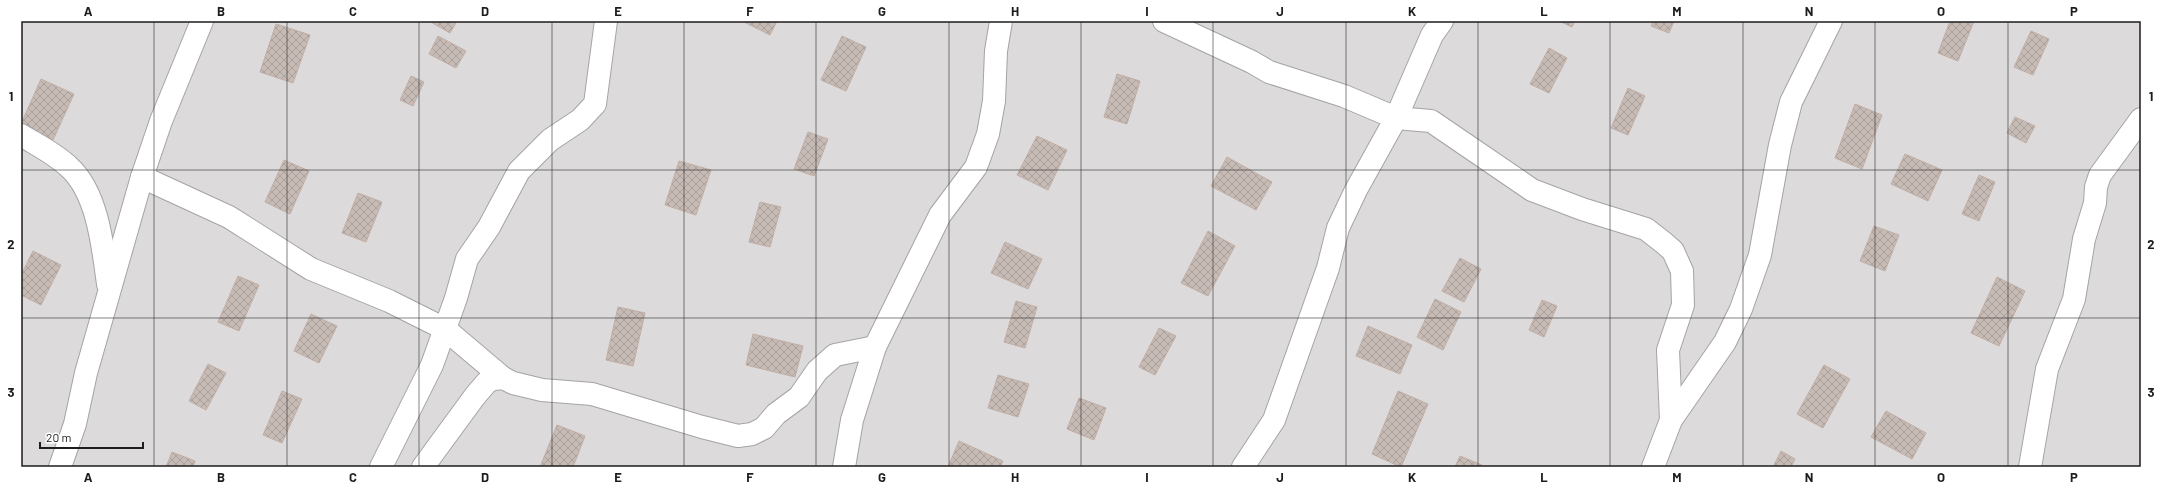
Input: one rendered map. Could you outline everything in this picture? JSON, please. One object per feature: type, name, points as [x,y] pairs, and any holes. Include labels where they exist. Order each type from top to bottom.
[{"type":"street","points":[[60,467],[75,424],[86,373],[109,288],[142,177],[161,121],[202,21]]},
{"type":"street","points":[[382,467],[432,365],[467,259],[489,227],[519,171],[550,140],[584,117],[595,104],[606,21]]},
{"type":"street","points":[[844,467],[852,420],[875,347],[940,215],[976,167],[983,150],[988,134],[994,101],[996,51],[1001,21]]},
{"type":"street","points":[[1164,21],[1252,62],[1269,72],[1344,96],[1396,118],[1431,121],[1532,190],[1582,209],[1646,229],[1674,251],[1682,271],[1682,305],[1668,350],[1671,420]]},
{"type":"street","points":[[1243,467],[1274,420],[1328,268],[1338,228],[1356,190],[1396,118],[1429,40],[1442,21]]},
{"type":"street","points":[[1653,467],[1671,420],[1724,342],[1741,309],[1760,255],[1780,145],[1791,102],[1832,21]]},
{"type":"street","points":[[2030,467],[2047,369],[2074,299],[2084,239],[2095,203],[2096,187],[2100,176],[2141,119]]},
{"type":"street","points":[[21,136],[71,168],[83,186],[91,203],[101,236],[109,288]]},
{"type":"street","points":[[142,177],[229,217],[311,269],[389,301],[445,329],[503,378],[513,383],[542,390],[592,394],[702,427],[738,436],[752,434],[764,428],[776,414],[799,397],[817,371],[835,355],[875,347]]},
{"type":"street","points":[[423,467],[483,386],[487,382],[503,378]]},
{"type":"shaded area","points":[[21,21],[2141,21],[2141,467],[21,467]]},
{"type":"building","points":[[429,21],[457,21],[450,33]]},
{"type":"building","points":[[742,21],[777,21],[770,35]]},
{"type":"building","points":[[1559,21],[1575,21],[1572,27]]},
{"type":"building","points":[[1653,21],[1674,21],[1669,33],[1651,26]]},
{"type":"building","points":[[1950,21],[1974,21],[1958,61],[1938,53]]},
{"type":"building","points":[[276,24],[310,35],[293,83],[260,72]]},
{"type":"building","points":[[2031,31],[2049,39],[2033,75],[2014,67]]},
{"type":"building","points":[[438,36],[466,51],[456,68],[429,54]]},
{"type":"building","points":[[842,36],[866,47],[846,91],[821,80]]},
{"type":"building","points":[[1549,48],[1567,58],[1549,93],[1530,84]]},
{"type":"building","points":[[1117,74],[1140,81],[1127,124],[1104,117]]},
{"type":"building","points":[[411,76],[424,82],[413,106],[400,100]]},
{"type":"building","points":[[41,79],[74,94],[53,140],[21,124]]},
{"type":"building","points":[[1628,88],[1645,96],[1628,135],[1611,128]]},
{"type":"building","points":[[1855,104],[1882,115],[1862,169],[1835,158]]},
{"type":"building","points":[[2015,117],[2035,126],[2026,143],[2007,133]]},
{"type":"building","points":[[808,132],[828,139],[814,176],[794,169]]},
{"type":"building","points":[[1037,136],[1067,150],[1048,190],[1017,175]]},
{"type":"building","points":[[1905,154],[1942,170],[1928,201],[1891,184]]},
{"type":"building","points":[[1227,157],[1272,182],[1256,210],[1211,186]]},
{"type":"building","points":[[284,160],[309,171],[290,214],[265,202]]},
{"type":"building","points":[[679,161],[711,170],[696,215],[665,205]]},
{"type":"building","points":[[1979,175],[1995,182],[1979,221],[1962,214]]},
{"type":"building","points":[[358,193],[382,202],[366,242],[342,233]]},
{"type":"building","points":[[760,202],[781,207],[770,247],[749,242]]},
{"type":"building","points":[[1874,226],[1899,235],[1885,271],[1860,261]]},
{"type":"building","points":[[1208,231],[1235,246],[1208,296],[1181,283]]},
{"type":"building","points":[[1005,242],[1042,259],[1028,289],[991,273]]},
{"type":"building","points":[[33,251],[61,265],[41,305],[21,295],[21,275]]},
{"type":"building","points":[[1460,258],[1481,269],[1464,302],[1442,291]]},
{"type":"building","points":[[238,276],[259,285],[239,331],[218,322]]},
{"type":"building","points":[[1997,277],[2025,291],[1999,346],[1971,333]]},
{"type":"building","points":[[1435,299],[1461,312],[1443,350],[1417,337]]},
{"type":"building","points":[[1542,300],[1557,306],[1544,337],[1529,330]]},
{"type":"building","points":[[1016,301],[1037,307],[1025,348],[1004,342]]},
{"type":"building","points":[[618,307],[645,313],[633,366],[606,360]]},
{"type":"building","points":[[311,314],[337,326],[319,363],[294,351]]},
{"type":"building","points":[[1368,326],[1412,345],[1400,374],[1356,356]]},
{"type":"building","points":[[1159,328],[1176,336],[1155,375],[1139,367]]},
{"type":"building","points":[[753,334],[803,346],[795,377],[746,365]]},
{"type":"building","points":[[208,364],[226,373],[206,410],[189,401]]},
{"type":"building","points":[[1824,365],[1850,379],[1823,428],[1797,414]]},
{"type":"building","points":[[998,375],[1029,384],[1018,417],[988,408]]},
{"type":"building","points":[[282,391],[302,399],[282,443],[263,435]]},
{"type":"building","points":[[1398,391],[1428,404],[1401,467],[1372,454]]},
{"type":"building","points":[[1079,398],[1106,408],[1094,440],[1067,429]]},
{"type":"building","points":[[1886,411],[1926,433],[1912,459],[1871,437]]},
{"type":"building","points":[[557,425],[585,436],[573,467],[540,467]]},
{"type":"building","points":[[959,441],[1003,461],[1000,467],[948,467]]},
{"type":"building","points":[[1781,451],[1795,459],[1791,467],[1773,467]]},
{"type":"building","points":[[172,452],[195,461],[193,467],[166,467]]},
{"type":"building","points":[[1460,456],[1482,465],[1482,467],[1455,467]]}]
